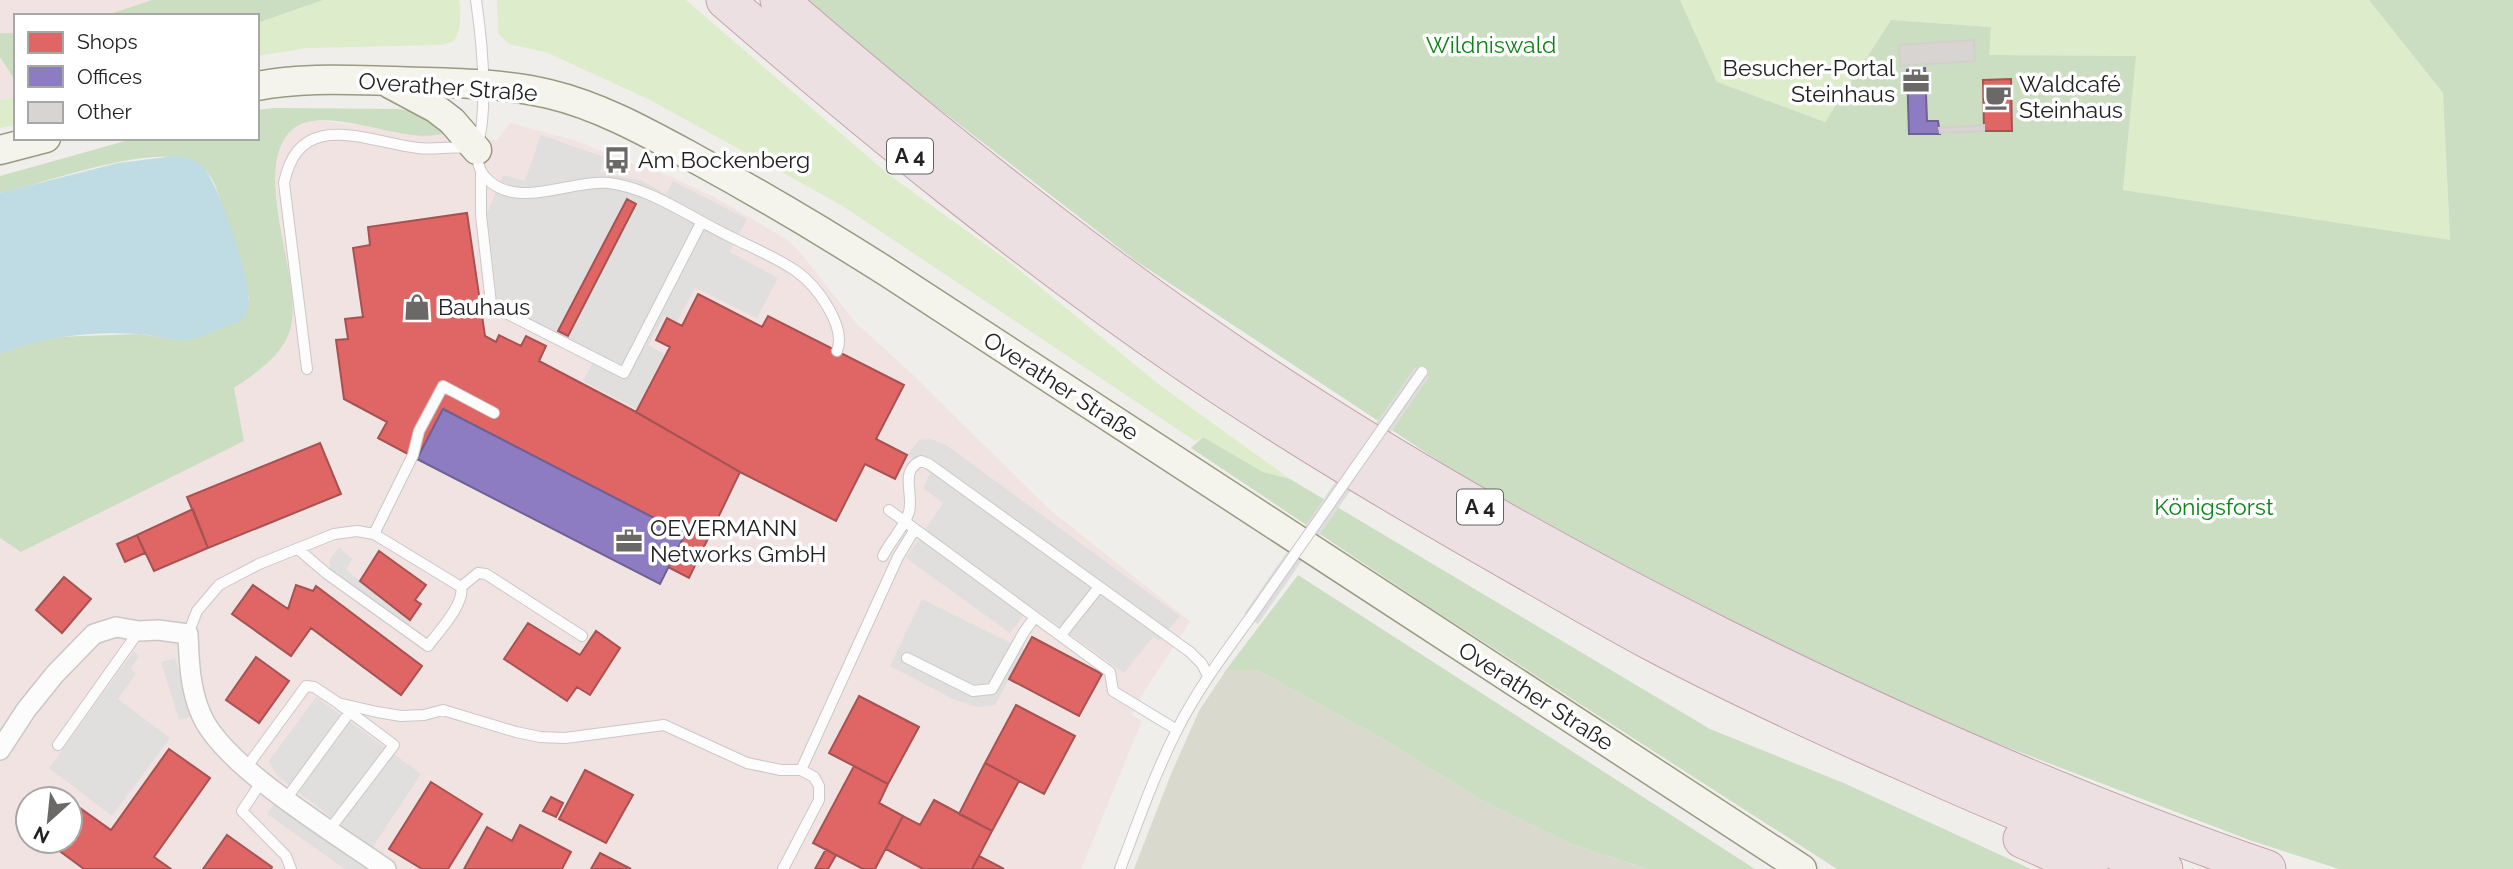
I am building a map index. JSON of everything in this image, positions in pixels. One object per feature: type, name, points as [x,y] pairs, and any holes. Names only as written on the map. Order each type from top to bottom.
[{"type":"highway","name":"A 4","points":[[726,0],[841,101],[970,204],[1185,362],[1317,449],[1407,504],[1651,641],[1737,685],[1850,738],[2025,814],[2164,869]]},
{"type":"highway","name":"A 4","points":[[779,0],[934,133],[1121,275],[1389,454],[1597,572],[1842,697],[2098,808],[2267,869]]},
{"type":"highway","points":[[1651,641],[1722,690],[1792,731],[2089,869]]},
{"type":"main road","name":"Overather Straße","points":[[259,86],[299,81],[484,85],[548,93],[611,116],[693,158],[812,225],[1802,869]]},
{"type":"main road","points":[[384,81],[435,108],[452,121],[479,161]]},
{"type":"main road","points":[[0,149],[38,140]]},
{"type":"street","points":[[0,750],[26,710],[55,674],[94,634],[116,627],[188,634],[190,673],[200,714],[219,741],[246,768],[286,799],[386,869]]},
{"type":"lane","points":[[476,0],[484,85],[479,161],[481,215],[491,303],[624,373],[701,223]]},
{"type":"lane","points":[[307,369],[284,183],[287,166],[295,153],[307,142],[326,134],[342,133],[419,148],[457,147],[479,161],[494,184],[508,191],[527,193],[605,183],[624,185],[655,198],[796,271],[827,307],[836,323],[840,342],[837,351]]},
{"type":"lane","points":[[1120,869],[1151,787],[1177,730],[1208,676],[1422,372]]},
{"type":"lane","points":[[374,534],[412,455],[419,431],[443,386],[494,413]]},
{"type":"lane","points":[[883,556],[910,510],[909,473],[913,464],[921,461],[929,464],[1190,652],[1202,664],[1208,676]]},
{"type":"lane","points":[[889,510],[1110,672],[1114,691],[1177,730]]},
{"type":"lane","points":[[801,770],[898,557],[915,529]]},
{"type":"lane","points":[[188,634],[197,611],[219,585],[258,564],[334,534],[357,531],[374,534],[461,586],[463,595],[428,646],[326,573],[298,549]]},
{"type":"lane","points":[[461,586],[478,573],[486,574],[582,636]]},
{"type":"lane","points":[[1060,635],[1099,587]]},
{"type":"lane","points":[[907,658],[973,691],[992,689],[1035,617]]},
{"type":"lane","points":[[58,745],[139,631]]},
{"type":"lane","points":[[246,768],[306,686],[314,687],[338,703],[394,745],[330,830]]},
{"type":"lane","points":[[338,703],[401,716],[424,715],[443,710],[540,737],[565,738],[664,725],[747,763],[780,770],[801,770],[814,776],[819,786],[819,800],[783,869]]},
{"type":"lane","points":[[286,799],[349,713]]},
{"type":"lane","points":[[262,780],[242,811],[286,856],[291,869]]},
{"type":"shaded area","points":[[0,0],[152,0],[110,14],[14,14],[14,33],[0,33]]},
{"type":"shaded area","points":[[0,57],[14,79],[14,97],[0,100]]},
{"type":"shaded area","points":[[314,120],[497,140],[510,123],[574,140],[674,178],[718,199],[786,239],[799,251],[856,323],[909,371],[1050,510],[1190,621],[1132,715],[1142,721],[1081,869],[0,869],[0,538],[22,552],[255,373],[291,296],[276,194],[275,164],[280,143],[295,127]]},
{"type":"shaded area","points":[[541,135],[604,157],[600,172],[642,181],[666,194],[673,181],[747,219],[730,252],[778,278],[757,318],[695,288],[677,322],[664,316],[648,345],[664,354],[636,409],[583,381],[593,362],[499,315],[487,214],[503,175],[525,181]]},
{"type":"shaded area","points":[[931,439],[946,445],[1180,616],[1159,640],[1153,637],[1124,673],[1031,606],[1010,633],[906,558],[943,503],[923,488],[930,473],[907,455],[919,440]]},
{"type":"shaded area","points":[[339,547],[352,559],[346,570],[412,621],[405,631],[334,575],[330,569],[330,559]]},
{"type":"shaded area","points":[[922,599],[1025,650],[995,705],[978,707],[955,700],[890,666]]},
{"type":"shaded area","points":[[134,651],[139,656],[131,669],[136,674],[118,699],[170,738],[112,816],[84,795],[84,785],[71,785],[49,768]]},
{"type":"shaded area","points":[[175,658],[193,716],[179,720],[161,662]]},
{"type":"shaded area","points":[[1226,670],[1257,670],[1383,739],[1483,801],[1571,844],[1648,869],[1134,869],[1199,711]]},
{"type":"shaded area","points":[[316,697],[421,774],[372,848],[277,776],[269,761]]},
{"type":"shaded area","points":[[275,802],[371,869],[345,869],[267,814]]},
{"type":"green space","points":[[152,0],[323,0],[259,22],[259,14],[110,14]]},
{"type":"green space","points":[[323,0],[459,0],[458,34],[452,42],[441,45],[308,48],[259,56],[259,22]]},
{"type":"green space","points":[[497,0],[686,0],[888,174],[1007,260],[1161,386],[1290,479],[1263,472],[1203,437],[1195,441],[841,205],[650,100],[548,53],[509,44],[498,33]]},
{"type":"green space","name":"Königsforst","points":[[807,0],[1680,0],[1717,82],[1825,122],[1891,20],[1991,27],[1989,55],[2136,56],[2123,190],[2450,240],[2443,93],[2369,0],[2513,0],[2513,869],[2339,869],[2252,841],[1941,722],[1713,615],[1463,477],[1136,261],[845,36]]},
{"type":"green space","points":[[1680,0],[2369,0],[2443,93],[2450,241],[2123,190],[2136,56],[1988,55],[1991,27],[1891,20],[1825,122],[1717,82]]},
{"type":"green space","points":[[0,33],[14,33],[14,79],[0,57]]},
{"type":"green space","points":[[14,97],[14,125],[0,128],[0,100]]},
{"type":"green space","points":[[400,109],[425,114],[445,133],[429,136],[410,134],[325,120],[307,122],[293,129],[281,146],[276,168],[276,194],[290,279],[291,326],[276,354],[234,388],[244,441],[21,552],[0,538],[0,354],[24,344],[54,337],[140,334],[176,340],[249,300],[240,258],[214,184],[203,168],[186,159],[135,159],[0,193],[0,176],[129,140],[259,140],[259,110]]},
{"type":"green space","points":[[1203,437],[1263,472],[1290,479],[1710,729],[1846,784],[2031,869],[1837,869],[1432,609],[1191,448]]},
{"type":"green space","points":[[1298,575],[1755,869],[1648,869],[1571,844],[1483,801],[1383,739],[1257,670],[1226,670]]},
{"type":"water","points":[[175,156],[191,159],[201,165],[218,195],[246,280],[248,309],[244,316],[238,322],[187,340],[139,334],[85,334],[34,343],[0,354],[0,193],[118,163]]},
{"type":"pier","points":[[1415,367],[1429,377],[1258,624],[1244,614]]},
{"type":"building: Shops","points":[[2011,79],[2012,131],[1984,131],[1983,80]]},
{"type":"building: Shops","points":[[627,199],[636,204],[568,336],[558,331]]},
{"type":"building: Shops","points":[[467,213],[485,336],[496,342],[499,335],[521,346],[526,336],[546,346],[539,361],[636,412],[740,472],[689,578],[668,567],[685,534],[443,409],[417,459],[378,438],[387,422],[344,399],[336,340],[348,339],[345,319],[363,317],[353,248],[370,245],[368,227]]},
{"type":"building: Shops","points":[[698,294],[762,327],[768,316],[904,385],[876,439],[907,455],[895,479],[865,464],[836,521],[740,472],[636,412],[670,347],[656,340],[667,318],[682,326]]},
{"type":"building: Shops","points":[[320,443],[341,494],[208,548],[187,497]]},
{"type":"building: Shops","points":[[193,509],[208,548],[154,571],[137,535]]},
{"type":"building: Shops","points":[[137,535],[145,553],[125,562],[117,544]]},
{"type":"building: Shops","points":[[379,551],[426,585],[415,600],[421,604],[410,620],[360,581]]},
{"type":"building: Shops","points":[[64,577],[91,599],[62,633],[36,610]]},
{"type":"building: Shops","points":[[253,585],[288,609],[296,585],[313,591],[316,586],[422,666],[401,695],[311,628],[291,656],[232,614]]},
{"type":"building: Shops","points":[[528,623],[580,655],[596,631],[620,648],[590,695],[577,687],[567,701],[504,659]]},
{"type":"building: Shops","points":[[1032,637],[1102,674],[1079,716],[1009,679]]},
{"type":"building: Shops","points":[[256,657],[289,681],[259,723],[226,700]]},
{"type":"building: Shops","points":[[859,696],[919,727],[888,784],[829,753]]},
{"type":"building: Shops","points":[[1016,705],[1075,736],[1044,794],[985,763]]},
{"type":"building: Shops","points":[[169,749],[210,778],[154,857],[171,869],[84,869],[65,855],[84,855],[84,811],[111,830]]},
{"type":"building: Shops","points":[[985,763],[1019,781],[992,831],[959,814]]},
{"type":"building: Shops","points":[[854,766],[888,784],[879,803],[903,816],[875,869],[863,869],[813,843]]},
{"type":"building: Shops","points":[[585,770],[633,795],[606,843],[559,819]]},
{"type":"building: Shops","points":[[431,782],[482,814],[448,869],[422,869],[389,849]]},
{"type":"building: Shops","points":[[551,797],[563,803],[556,817],[543,811]]},
{"type":"building: Shops","points":[[934,800],[992,831],[972,869],[923,869],[886,849],[903,816],[920,825]]},
{"type":"building: Shops","points":[[520,825],[571,852],[562,869],[464,869],[487,827],[512,841]]},
{"type":"building: Shops","points":[[227,835],[272,867],[271,869],[203,869]]},
{"type":"building: Shops","points":[[826,849],[836,855],[828,869],[815,869]]},
{"type":"building: Shops","points":[[600,853],[631,869],[591,869]]},
{"type":"building: Shops","points":[[979,856],[1004,869],[972,869]]},
{"type":"building: Offices","points":[[1925,68],[1927,121],[1938,121],[1940,134],[1909,134],[1907,70]]},
{"type":"building: Offices","points":[[443,409],[685,534],[660,584],[417,459]]},
{"type":"building: Other","points":[[1974,40],[1975,61],[1900,66],[1899,45]]},
{"type":"building: Other","points":[[1984,125],[1984,131],[1940,133],[1939,128]]},
{"type":"place","name":"Besucher-Portal Steinhaus","points":[[1916,81]]},
{"type":"place","name":"Waldcafé Steinhaus","points":[[1998,97]]},
{"type":"place","name":"Am Bockenberg","points":[[617,160]]},
{"type":"place","name":"Bauhaus","points":[[417,307]]},
{"type":"place","name":"OEVERMANN Networks GmbH","points":[[629,541]]},
{"type":"park label","name":"Wildniswald","points":[[1491,45]]}]
